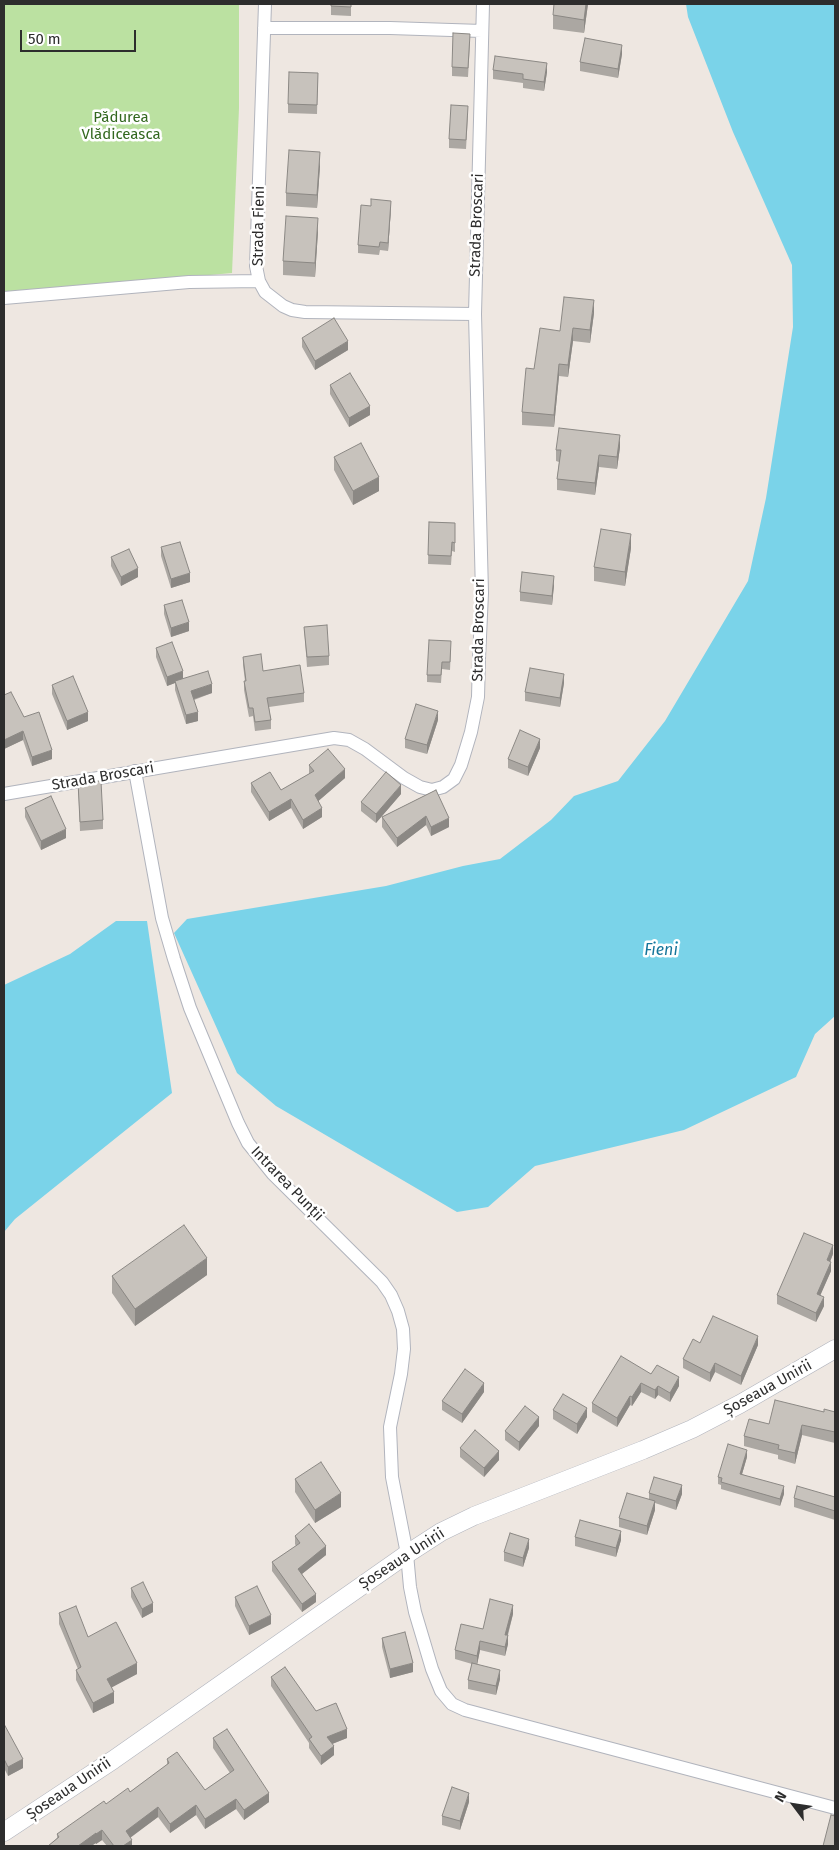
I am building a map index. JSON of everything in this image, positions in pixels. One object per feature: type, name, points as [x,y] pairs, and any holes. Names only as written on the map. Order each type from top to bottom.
[{"type":"main road","name":"Șoseaua Unirii","points":[[4,1832],[157,1729],[441,1532],[474,1516],[692,1429],[740,1404],[835,1349]]},
{"type":"street","name":"Strada Fieni","points":[[265,4],[256,266],[259,281],[265,292],[274,300],[292,310],[305,312],[475,314]]},
{"type":"street","name":"Strada Broscari","points":[[4,794],[334,738],[349,740],[365,749],[404,778],[420,787],[432,790],[443,787],[454,779],[461,765],[471,732],[478,697],[482,593],[475,314],[483,4]]},
{"type":"street","points":[[264,28],[390,28],[482,32]]},
{"type":"street","points":[[4,298],[189,282],[259,281]]},
{"type":"street","name":"Intrarea Punții","points":[[135,771],[162,918],[190,1008],[238,1123],[248,1143],[274,1174],[382,1282],[391,1295],[398,1311],[403,1330],[404,1349],[390,1427],[392,1477],[407,1554],[410,1587],[415,1612],[432,1669],[441,1691],[457,1708],[835,1808]]},
{"type":"green space","name":"Pădurea Vlădiceasca","points":[[4,4],[239,4],[239,108],[232,273],[4,294]]},
{"type":"water","name":"Fieni","points":[[686,4],[835,4],[835,1016],[815,1034],[796,1077],[684,1130],[535,1166],[488,1207],[457,1212],[276,1106],[237,1073],[174,933],[187,919],[386,886],[463,866],[500,859],[551,820],[574,796],[618,781],[665,721],[748,581],[766,498],[793,327],[792,265],[733,132],[688,17]]},
{"type":"water","points":[[116,921],[147,921],[172,1093],[15,1219],[4,1232],[4,985],[70,954]]},
{"type":"building","points":[[331,4],[351,4],[351,7],[331,6]]},
{"type":"building","points":[[554,4],[586,4],[584,20],[553,15]]},
{"type":"building","points":[[453,33],[470,34],[468,68],[452,67]]},
{"type":"building","points":[[585,38],[622,45],[618,69],[580,62]]},
{"type":"building","points":[[495,56],[547,63],[544,82],[523,79],[523,74],[493,70]]},
{"type":"building","points":[[289,72],[318,73],[317,105],[288,104]]},
{"type":"building","points":[[451,105],[468,106],[466,140],[449,139]]},
{"type":"building","points":[[289,150],[320,152],[317,195],[286,193]]},
{"type":"building","points":[[371,199],[391,201],[388,243],[380,242],[379,247],[358,245],[361,205],[371,206]]},
{"type":"building","points":[[286,216],[318,218],[315,263],[283,261]]},
{"type":"building","points":[[564,297],[594,300],[590,330],[573,328],[568,365],[559,364],[554,415],[522,412],[526,368],[534,369],[540,328],[560,331]]},
{"type":"building","points":[[334,318],[348,341],[315,361],[302,338]]},
{"type":"building","points":[[350,373],[370,406],[349,418],[330,385]]},
{"type":"building","points":[[559,428],[620,435],[617,457],[599,455],[595,483],[557,479],[561,450],[556,450]]},
{"type":"building","points":[[361,443],[379,477],[353,491],[334,457]]},
{"type":"building","points":[[429,522],[455,523],[455,543],[452,542],[451,556],[428,555]]},
{"type":"building","points":[[601,529],[631,534],[625,572],[594,567]]},
{"type":"building","points":[[180,542],[190,573],[171,579],[161,547]]},
{"type":"building","points":[[129,549],[138,568],[121,577],[111,557]]},
{"type":"building","points":[[522,572],[554,576],[552,596],[520,592]]},
{"type":"building","points":[[182,600],[189,622],[171,628],[164,605]]},
{"type":"building","points":[[327,625],[329,656],[307,657],[304,627]]},
{"type":"building","points":[[429,640],[451,641],[450,662],[442,662],[441,675],[427,675]]},
{"type":"building","points":[[172,642],[183,671],[167,677],[156,648]]},
{"type":"building","points":[[261,654],[263,671],[300,665],[304,693],[267,698],[271,720],[255,722],[253,708],[249,708],[244,681],[246,681],[243,657]]},
{"type":"building","points":[[530,668],[564,674],[560,698],[525,692]]},
{"type":"building","points":[[208,671],[212,684],[191,691],[198,712],[186,715],[175,681]]},
{"type":"building","points":[[73,676],[88,712],[67,721],[52,685]]},
{"type":"building","points":[[11,692],[24,717],[39,712],[52,750],[32,757],[23,731],[4,740],[4,695]]},
{"type":"building","points":[[416,704],[438,711],[427,745],[405,739]]},
{"type":"building","points":[[520,730],[540,739],[528,767],[508,759]]},
{"type":"building","points":[[328,749],[345,769],[315,795],[322,808],[303,820],[291,799],[269,812],[251,783],[270,772],[281,790],[314,771],[309,765]]},
{"type":"building","points":[[386,772],[401,785],[376,814],[361,802]]},
{"type":"building","points":[[101,781],[103,820],[80,822],[78,782]]},
{"type":"building","points":[[436,790],[449,818],[431,827],[426,816],[397,838],[382,817]]},
{"type":"building","points":[[51,796],[66,829],[41,841],[25,808]]},
{"type":"building","points":[[184,1225],[207,1258],[135,1309],[112,1276]]},
{"type":"building","points":[[804,1233],[833,1245],[827,1260],[831,1262],[817,1294],[824,1297],[816,1313],[777,1295]]},
{"type":"building","points":[[713,1316],[758,1336],[741,1376],[715,1363],[710,1373],[683,1359],[693,1339],[700,1343]]},
{"type":"building","points":[[621,1356],[651,1374],[657,1365],[679,1377],[670,1393],[658,1386],[655,1390],[641,1383],[632,1397],[630,1396],[617,1418],[592,1403]]},
{"type":"building","points":[[465,1369],[484,1383],[462,1414],[442,1401]]},
{"type":"building","points":[[563,1394],[587,1408],[577,1424],[553,1410]]},
{"type":"building","points":[[775,1400],[824,1412],[824,1409],[835,1412],[835,1432],[802,1425],[795,1453],[778,1449],[779,1445],[744,1436],[749,1419],[769,1424]]},
{"type":"building","points":[[525,1406],[539,1417],[519,1442],[505,1431]]},
{"type":"building","points":[[475,1430],[499,1451],[484,1468],[460,1448]]},
{"type":"building","points":[[728,1444],[747,1450],[740,1474],[784,1486],[780,1499],[721,1482],[722,1478],[718,1477]]},
{"type":"building","points":[[321,1462],[341,1493],[315,1510],[295,1479]]},
{"type":"building","points":[[654,1477],[682,1485],[676,1501],[649,1493]]},
{"type":"building","points":[[797,1486],[835,1497],[835,1511],[794,1498]]},
{"type":"building","points":[[627,1493],[655,1501],[647,1526],[619,1518]]},
{"type":"building","points":[[580,1520],[621,1531],[616,1548],[575,1537]]},
{"type":"building","points":[[309,1524],[326,1546],[298,1569],[316,1594],[302,1604],[272,1562],[300,1543],[295,1536]]},
{"type":"building","points":[[510,1533],[529,1539],[523,1558],[504,1552]]},
{"type":"building","points":[[143,1582],[153,1603],[142,1609],[131,1588]]},
{"type":"building","points":[[257,1586],[271,1615],[249,1626],[235,1597]]},
{"type":"building","points":[[490,1599],[513,1605],[505,1635],[508,1635],[505,1647],[480,1641],[477,1656],[455,1650],[461,1624],[483,1629]]},
{"type":"building","points":[[76,1606],[88,1637],[116,1622],[137,1663],[107,1679],[114,1692],[93,1703],[76,1670],[81,1667],[59,1613]]},
{"type":"building","points":[[405,1632],[413,1663],[390,1669],[382,1638]]},
{"type":"building","points":[[472,1663],[500,1670],[496,1686],[468,1680]]},
{"type":"building","points":[[285,1667],[316,1711],[336,1703],[347,1729],[327,1737],[334,1746],[321,1756],[309,1739],[312,1737],[271,1677]]},
{"type":"building","points":[[4,1724],[23,1759],[8,1767],[4,1759]]},
{"type":"building","points":[[227,1729],[269,1793],[244,1810],[236,1799],[205,1819],[196,1805],[170,1824],[158,1807],[126,1831],[132,1840],[123,1846],[114,1846],[102,1830],[78,1846],[48,1846],[59,1837],[57,1834],[104,1801],[106,1804],[128,1788],[130,1792],[169,1763],[167,1759],[177,1752],[205,1790],[234,1770],[213,1738]]},
{"type":"building","points":[[452,1787],[469,1793],[460,1821],[442,1816]]},
{"type":"building","points":[[831,1815],[835,1816],[835,1846],[823,1846]]}]
